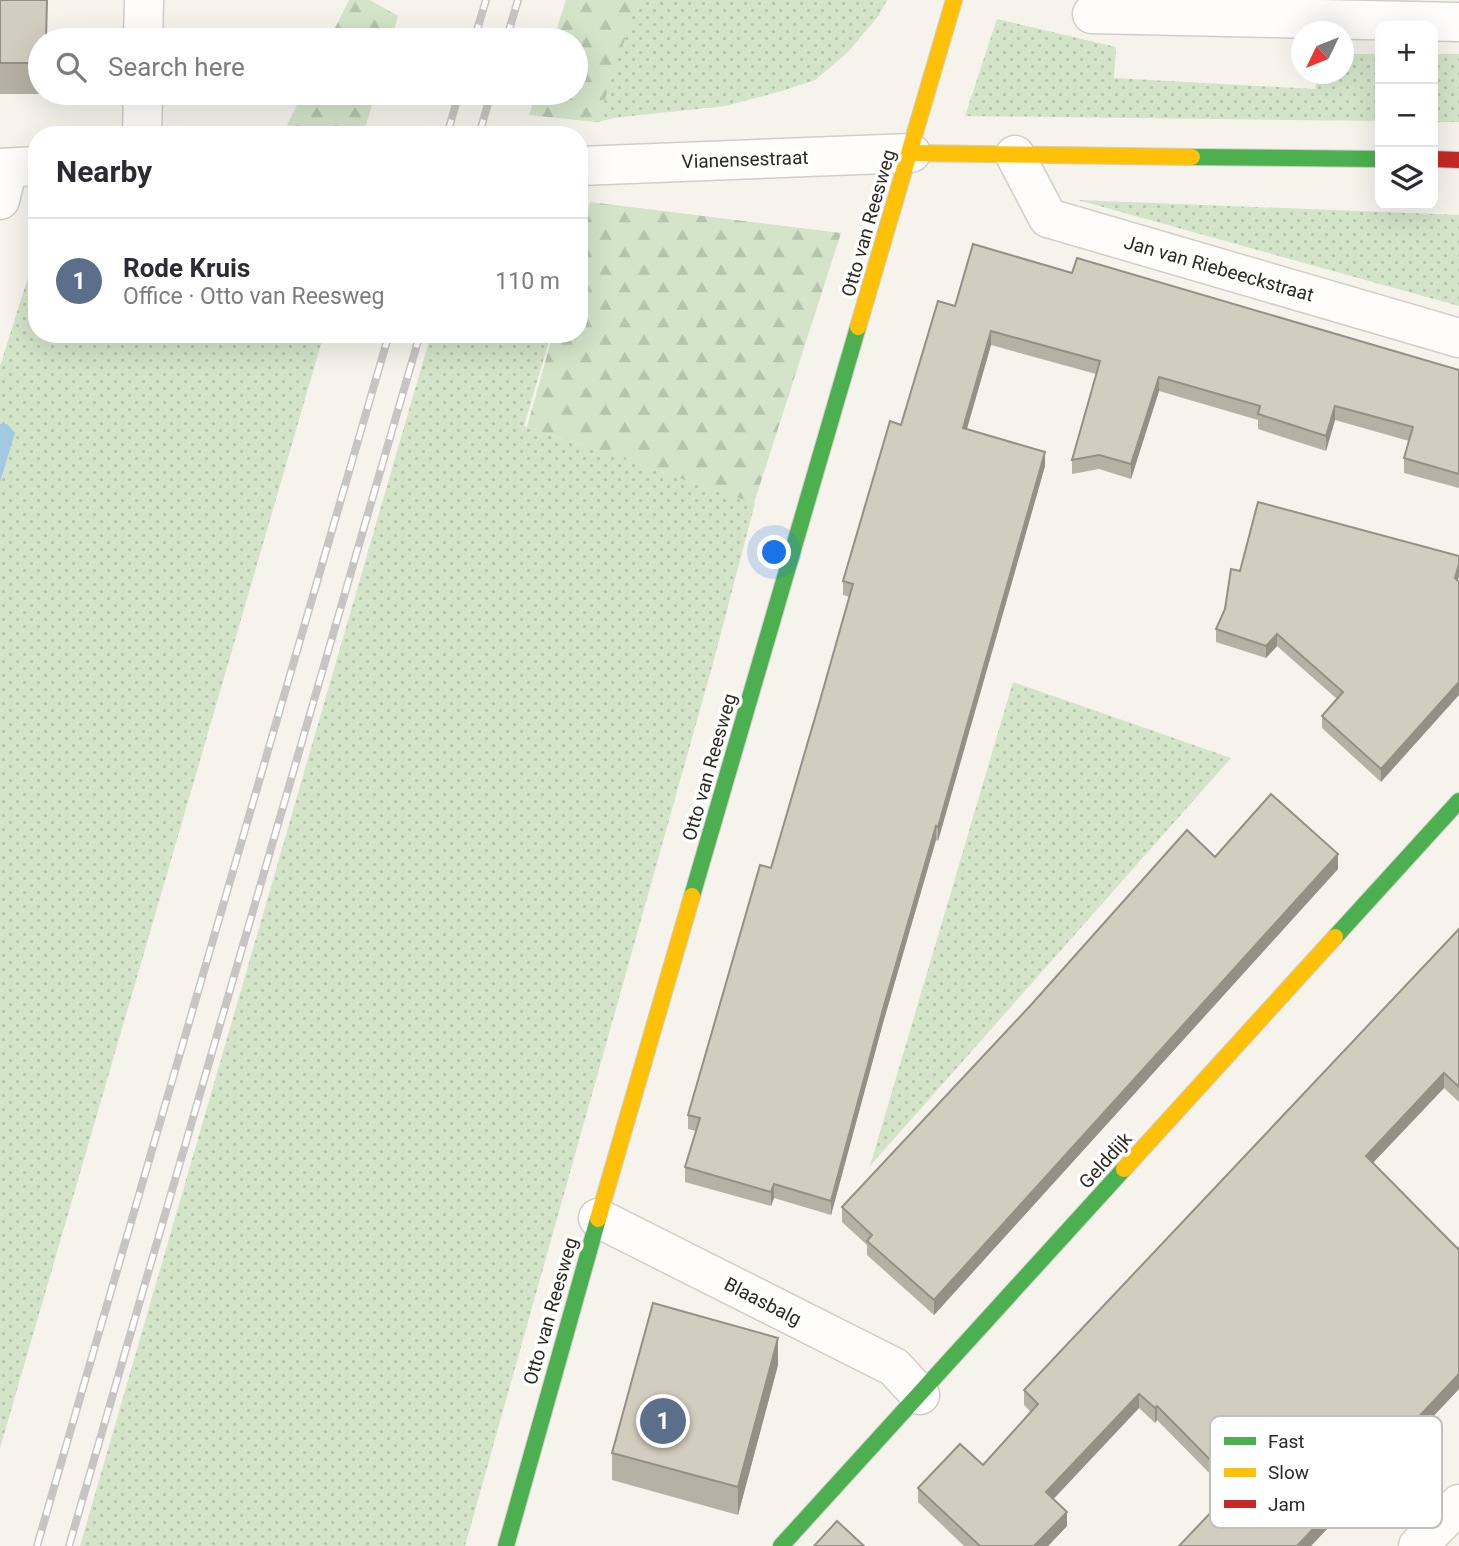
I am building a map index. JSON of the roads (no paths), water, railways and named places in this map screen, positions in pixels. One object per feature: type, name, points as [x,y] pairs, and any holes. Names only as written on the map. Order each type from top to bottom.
[{"type":"street","points":[[144,0],[144,28]]},
{"type":"street","name":"Otto van Reesweg","points":[[508,1545],[598,1218],[954,0]]},
{"type":"street","points":[[1091,14],[1459,22]]},
{"type":"street","points":[[142,126],[143,105]]},
{"type":"street","points":[[911,153],[1375,159]]},
{"type":"street","name":"Vianensestraat","points":[[588,166],[911,153]]},
{"type":"street","name":"Jan van Riebeeckstraat","points":[[1015,155],[1048,218],[1459,338]]},
{"type":"street","points":[[1438,159],[1459,160]]},
{"type":"street","name":"Gelddijk","points":[[781,1546],[1459,801]]},
{"type":"street","name":"Blaasbalg","points":[[598,1218],[894,1367],[920,1395]]},
{"type":"street","points":[[1442,1521],[1459,1504]]},
{"type":"street","points":[[1418,1546],[1436,1528]]},
{"type":"water","points":[[0,424],[7,424],[15,433],[0,482]]},
{"type":"railway","points":[[478,28],[486,0]]},
{"type":"railway","points":[[510,28],[518,0]]},
{"type":"railway","points":[[450,126],[456,105]]},
{"type":"railway","points":[[482,126],[488,105]]},
{"type":"railway","points":[[37,1546],[386,343]]},
{"type":"railway","points":[[69,1546],[417,343]]},
{"type":"place","name":"Rode Kruis","points":[[663,1421]]}]
